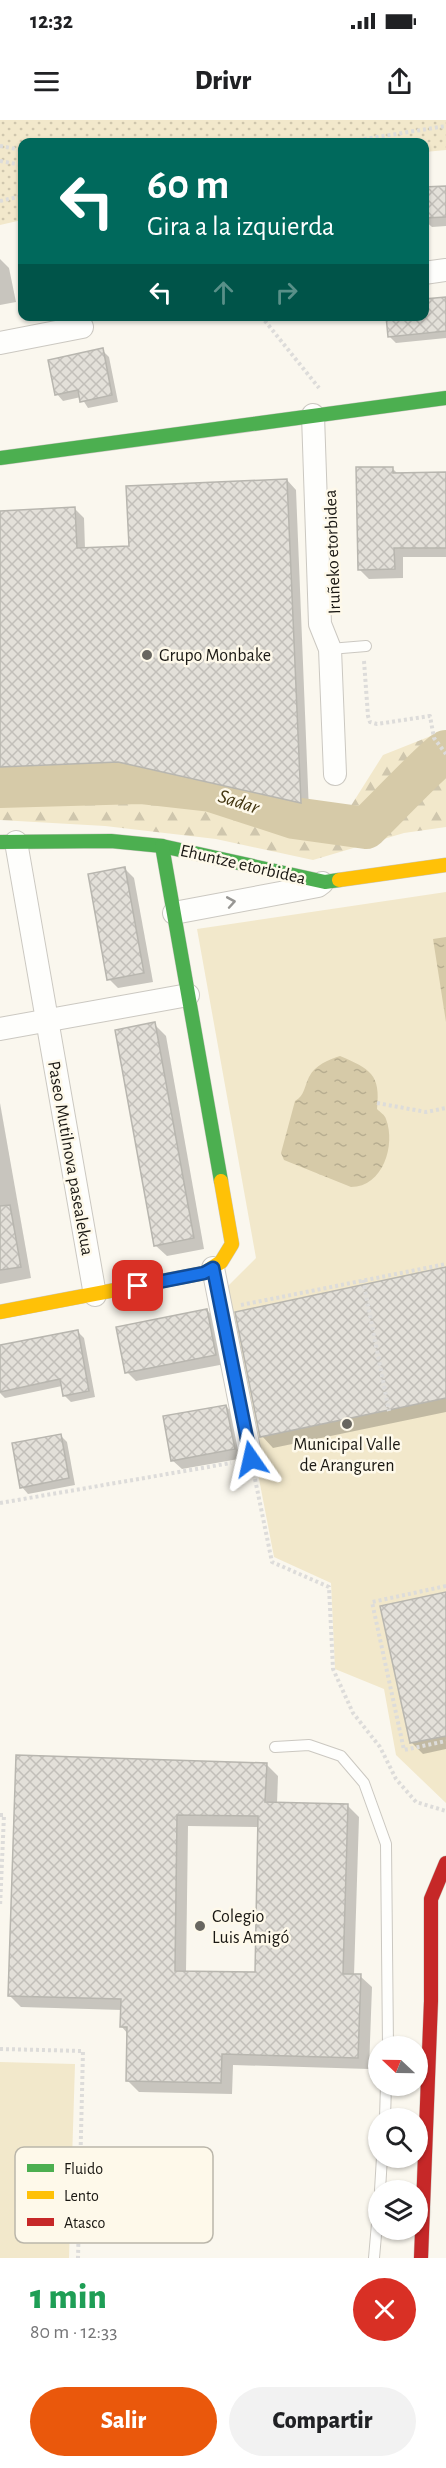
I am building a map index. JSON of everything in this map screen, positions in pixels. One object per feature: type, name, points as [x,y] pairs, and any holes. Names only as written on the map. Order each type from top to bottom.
[{"type":"street","points":[[429,272],[446,270]]},
{"type":"street","points":[[0,343],[82,327]]},
{"type":"street","points":[[0,458],[446,398]]},
{"type":"street","name":"Iruñeko etorbidea","points":[[320,414],[320,624],[330,649],[335,774]]},
{"type":"street","name":"Paseo Mutilnova pasealekua","points":[[95,1295],[47,1020],[8,842],[111,841],[162,846]]},
{"type":"street","points":[[0,1312],[204,1273],[217,1265],[232,1244],[162,846]]},
{"type":"street","name":"Ehuntze etorbidea","points":[[162,846],[325,882],[446,865]]},
{"type":"street","name":"Ehuntze etorbidea","points":[[174,913],[318,886],[325,882]]},
{"type":"street","points":[[0,1029],[188,995]]},
{"type":"street","points":[[217,1265],[251,1459]]},
{"type":"street","points":[[421,2258],[439,2001],[431,1899],[446,1863]]},
{"type":"lane","points":[[330,649],[365,646]]},
{"type":"lane","points":[[275,1747],[309,1745],[341,1756],[364,1783],[386,1844],[388,2036]]},
{"type":"lane","points":[[374,2258],[376,2240]]},
{"type":"path","points":[[371,138],[446,126]]},
{"type":"path","points":[[0,146],[18,149]]},
{"type":"path","points":[[0,161],[18,164]]},
{"type":"path","points":[[0,201],[18,197]]},
{"type":"path","points":[[265,321],[326,396],[320,414]]},
{"type":"path","points":[[365,646],[370,722],[377,724],[430,716],[434,738],[446,754]]},
{"type":"path","points":[[377,1103],[426,1112],[446,1108]]},
{"type":"path","points":[[237,1306],[446,1264]]},
{"type":"path","points":[[363,1280],[389,1411]]},
{"type":"path","points":[[0,1503],[251,1459],[272,1562],[329,1587],[333,1669],[353,1713],[380,1747],[396,1779],[416,1802],[446,1811]]},
{"type":"path","points":[[446,1586],[372,1602],[404,1750],[446,1741]]},
{"type":"path","points":[[0,1815],[4,1815],[0,1907]]},
{"type":"path","points":[[0,2049],[83,2051],[81,2147]]},
{"type":"path","points":[[78,2243],[78,2258]]},
{"type":"green space","points":[[0,120],[446,120],[446,150],[429,152],[429,138],[18,138],[18,221],[0,225]]},
{"type":"green space","points":[[446,730],[446,827],[404,833],[313,860],[216,839],[105,826],[0,820],[0,774],[115,774],[211,787],[296,810],[347,812],[383,755]]},
{"type":"green space","name":"Municipal Valle de Aranguren","points":[[446,892],[446,1803],[396,1755],[384,1689],[335,1669],[331,1583],[274,1557],[223,1291],[256,1258],[197,929]]},
{"type":"green space","points":[[0,2062],[75,2064],[72,2147],[15,2147],[15,2243],[69,2243],[69,2258],[0,2258]]},
{"type":"water","points":[[446,937],[446,1022],[433,939]]},
{"type":"water","points":[[340,1056],[366,1069],[371,1074],[377,1088],[377,1109],[384,1115],[389,1129],[388,1152],[379,1172],[362,1185],[351,1187],[284,1160],[281,1153],[295,1101],[303,1093],[309,1077],[318,1066]]},
{"type":"building","points":[[446,186],[446,217],[429,218],[429,187]]},
{"type":"building","points":[[446,297],[446,331],[388,337],[386,321],[429,321],[429,299]]},
{"type":"building","points":[[103,348],[112,395],[80,402],[78,390],[55,395],[48,360]]},
{"type":"building","points":[[356,467],[393,467],[393,473],[446,472],[446,548],[394,548],[395,569],[358,570]]},
{"type":"building","name":"Grupo Monbake","points":[[287,479],[301,803],[118,762],[0,767],[0,511],[75,507],[77,548],[129,546],[126,486]]},
{"type":"building","points":[[125,867],[144,973],[107,980],[88,874]]},
{"type":"building","points":[[155,1022],[194,1238],[154,1246],[115,1030]]},
{"type":"building","points":[[10,1205],[21,1267],[0,1270],[0,1206]]},
{"type":"building","points":[[446,1267],[446,1398],[260,1437],[235,1312]]},
{"type":"building","points":[[207,1309],[216,1355],[125,1373],[116,1327]]},
{"type":"building","points":[[78,1330],[89,1391],[63,1396],[60,1379],[0,1392],[0,1345]]},
{"type":"building","points":[[226,1405],[235,1449],[171,1461],[163,1416]]},
{"type":"building","points":[[61,1434],[69,1478],[20,1488],[12,1443]]},
{"type":"building","points":[[446,1592],[446,1736],[410,1743],[380,1606]]},
{"type":"building","points":[[16,1755],[267,1763],[265,1802],[348,1804],[343,1974],[361,1974],[358,2058],[222,2054],[221,2083],[126,2081],[127,2027],[120,2027],[121,1999],[8,1996]],"holes":[[[177,1815],[258,1816],[255,1972],[175,1971]]]},
{"type":"waterway","name":"Sadar","points":[[0,787],[140,783],[211,791],[294,818],[366,828],[446,751]]},
{"type":"traffic: fast","points":[[0,458],[446,398]]},
{"type":"traffic: fast","points":[[0,842],[111,841],[162,846],[325,882],[339,880]]},
{"type":"traffic: fast","points":[[162,846],[221,1181]]},
{"type":"traffic: slow","points":[[339,880],[446,865]]},
{"type":"traffic: slow","points":[[0,1312],[204,1273],[221,1262],[232,1244],[221,1181]]},
{"type":"traffic: jam","points":[[421,2258],[431,2001],[431,1899],[446,1863]]},
{"type":"place","name":"Grupo Monbake","points":[[147,655]]},
{"type":"place","name":"Municipal Valle de Aranguren","points":[[347,1424]]},
{"type":"place","name":"Colegio Luis Amigó","points":[[200,1926]]},
{"type":"route","points":[[138,1286],[204,1273],[213,1268],[251,1459]]}]
